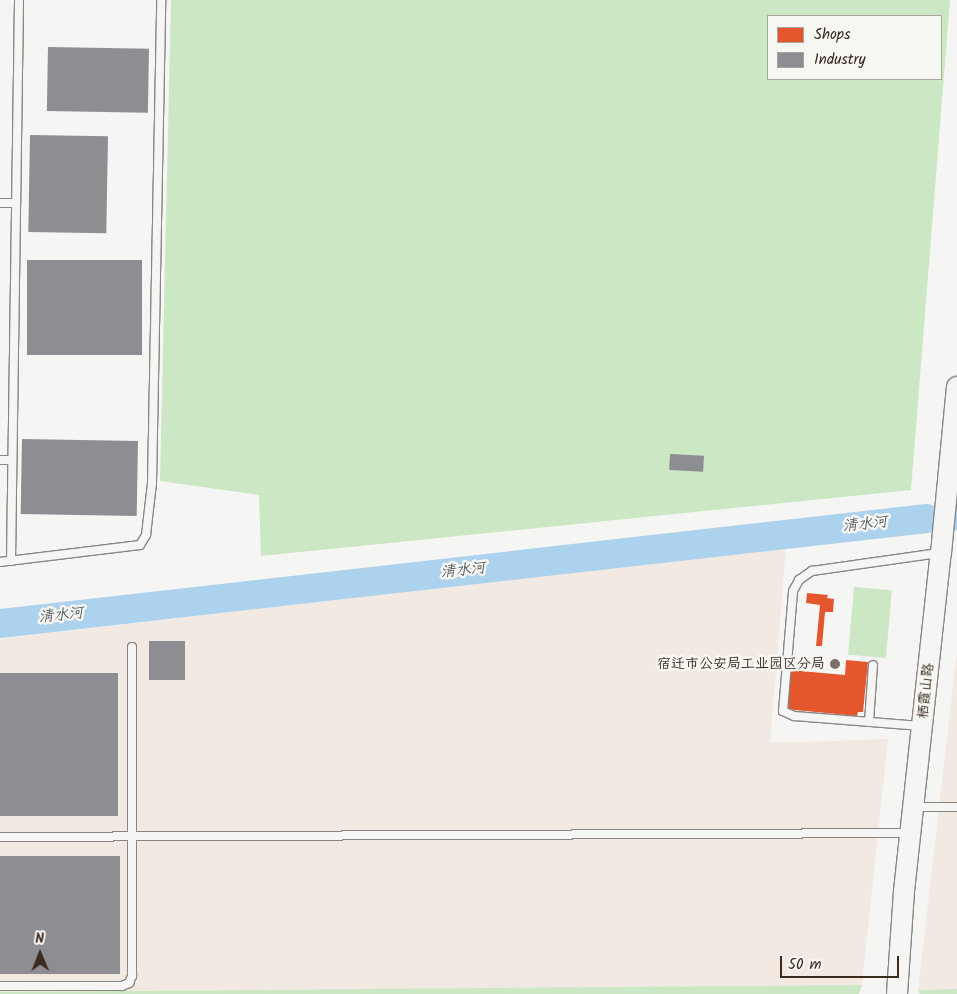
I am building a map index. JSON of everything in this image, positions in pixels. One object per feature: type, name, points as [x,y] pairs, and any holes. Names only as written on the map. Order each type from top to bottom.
[{"type":"street","name":"栖霞山路","points":[[897,994],[911,833],[957,387]]},
{"type":"lane","points":[[11,561],[20,0]]},
{"type":"lane","points":[[0,562],[140,545],[146,535],[152,483],[160,0]]},
{"type":"lane","points":[[0,203],[16,203]]},
{"type":"lane","points":[[0,460],[12,460]]},
{"type":"lane","points":[[922,726],[794,716],[783,711],[795,585],[803,575],[812,571],[941,553]]},
{"type":"lane","points":[[0,986],[122,986],[129,983],[132,976],[132,647]]},
{"type":"lane","points":[[869,722],[873,665]]},
{"type":"lane","points":[[914,807],[957,807]]},
{"type":"lane","points":[[0,836],[911,833]]},
{"type":"shaded area","points":[[786,547],[770,743],[888,739],[862,985],[0,992],[0,639]]},
{"type":"shaded area","points":[[957,651],[957,989],[918,990]]},
{"type":"green space","points":[[171,0],[950,0],[911,490],[261,556],[259,495],[160,481]]},
{"type":"green space","points":[[854,587],[892,590],[886,658],[848,655]]},
{"type":"green space","points":[[862,985],[859,994],[0,994],[0,992]]},
{"type":"green space","points":[[957,989],[957,994],[920,994],[918,990]]},
{"type":"building: Shops","points":[[807,593],[828,595],[827,598],[834,599],[833,612],[825,612],[822,646],[816,646],[820,605],[806,603]]},
{"type":"building: Shops","points":[[846,660],[868,662],[863,712],[858,712],[857,716],[785,709],[789,670],[845,675]]},
{"type":"building: Industry","points":[[48,47],[149,49],[148,113],[47,111]]},
{"type":"building: Industry","points":[[30,135],[108,136],[106,233],[28,232]]},
{"type":"building: Industry","points":[[27,260],[142,260],[142,355],[27,355]]},
{"type":"building: Industry","points":[[22,439],[138,441],[137,516],[21,514]]},
{"type":"building: Industry","points":[[670,454],[704,456],[703,472],[669,470]]},
{"type":"building: Industry","points":[[149,641],[185,641],[185,680],[149,680]]},
{"type":"building: Industry","points":[[0,673],[118,673],[118,816],[0,816]]},
{"type":"building: Industry","points":[[0,856],[120,856],[120,974],[0,974]]},
{"type":"waterway","name":"清水河","points":[[0,623],[926,518]]},
{"type":"place","name":"宿迁市公安局工业园区分局","points":[[835,664]]}]
